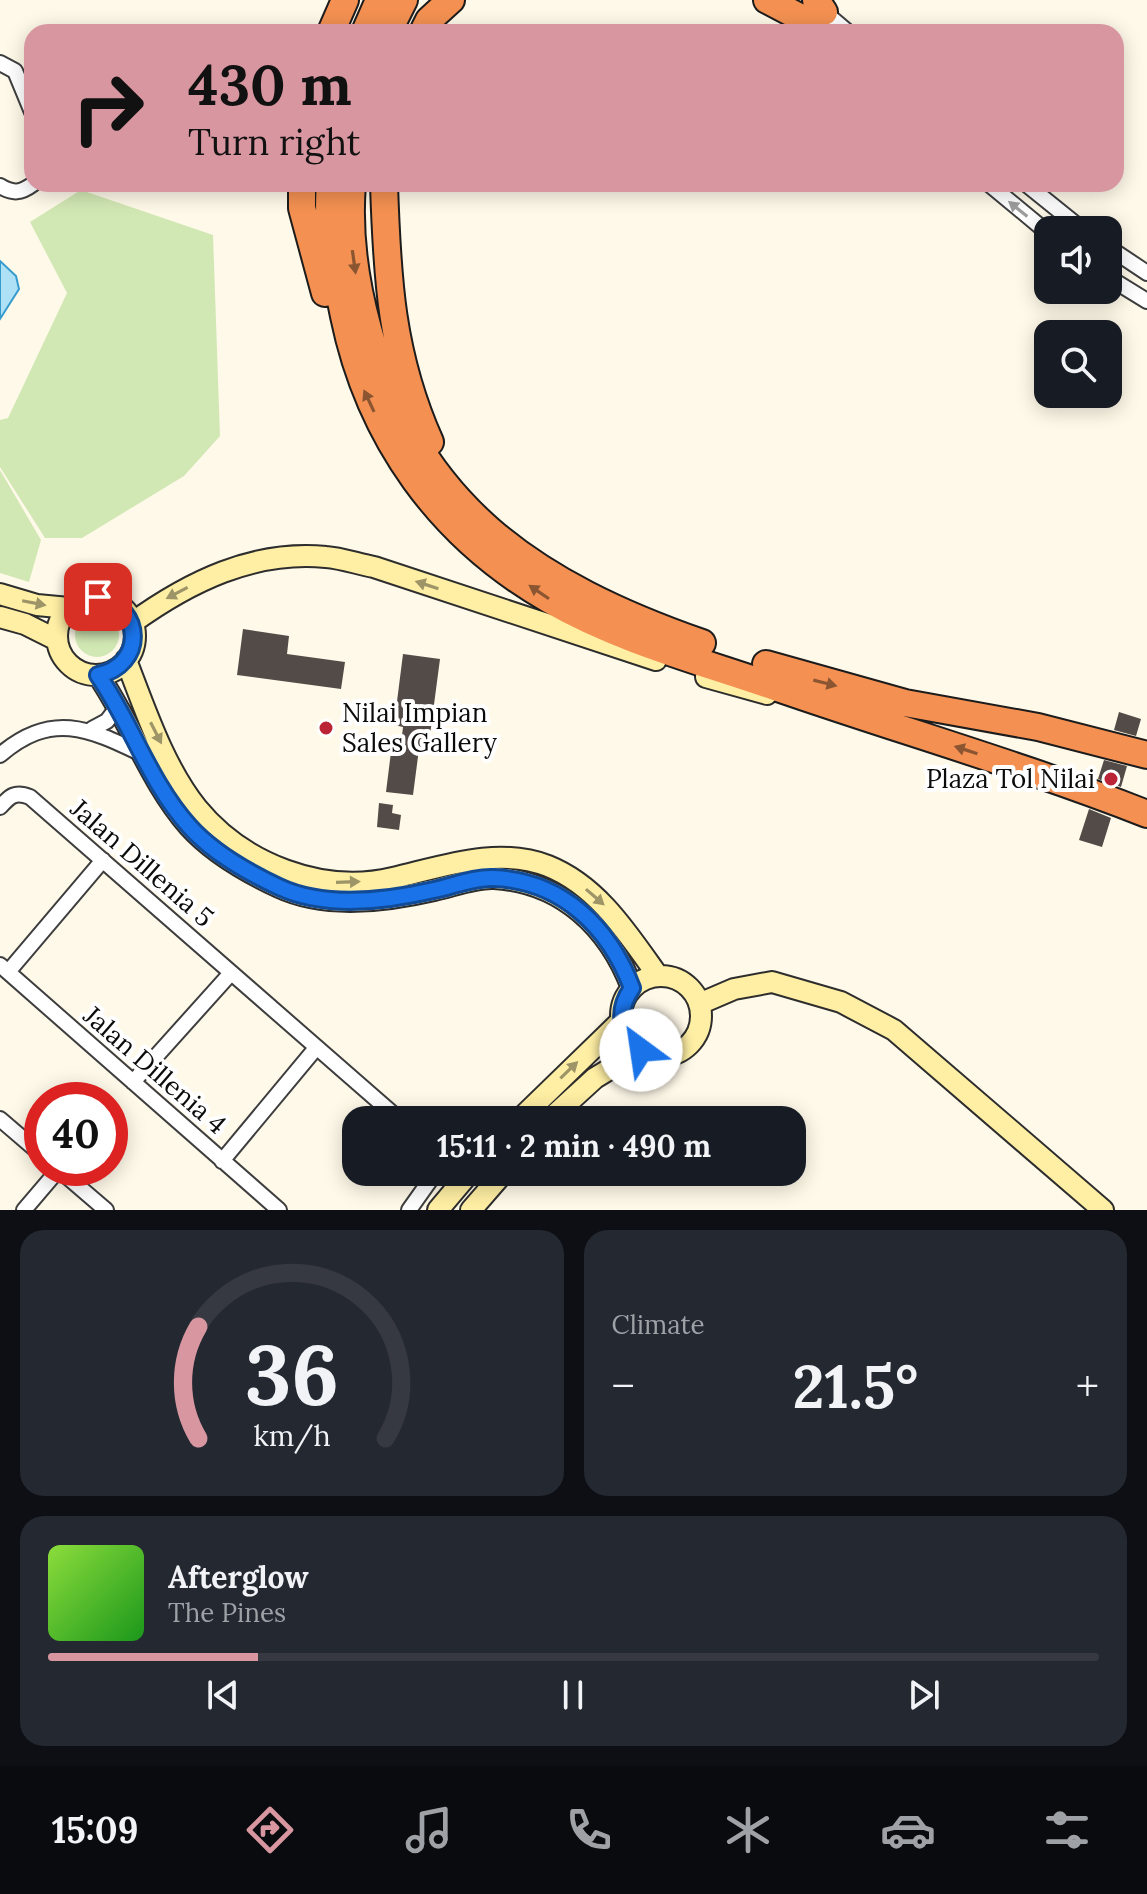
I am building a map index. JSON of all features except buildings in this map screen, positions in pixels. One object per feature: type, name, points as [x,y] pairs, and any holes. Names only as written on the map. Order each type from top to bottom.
[{"type":"highway","points":[[334,24],[345,0]]},
{"type":"highway","points":[[368,24],[379,0]]},
{"type":"highway","points":[[392,24],[404,0]]},
{"type":"highway","points":[[427,24],[451,0]]},
{"type":"highway","points":[[767,0],[816,13]]},
{"type":"highway","points":[[302,192],[302,208],[319,279],[370,405],[405,468],[446,516],[503,568],[550,600],[633,638],[1147,814]]},
{"type":"highway","points":[[330,192],[330,245],[352,355]]},
{"type":"highway","points":[[352,192],[351,238],[360,299],[394,407],[411,439],[459,502],[499,539],[548,575],[609,608],[803,677],[905,703],[1038,727],[1147,755]]},
{"type":"highway","points":[[384,192],[386,249],[398,354],[429,441],[453,477],[459,502]]},
{"type":"street","points":[[783,0],[835,24]]},
{"type":"street","points":[[0,63],[15,71],[24,93]]},
{"type":"street","points":[[0,186],[12,192],[24,190]]},
{"type":"street","points":[[999,192],[1034,221]]},
{"type":"street","points":[[1036,192],[1066,216]]},
{"type":"street","points":[[1122,256],[1147,273]]},
{"type":"street","points":[[1122,286],[1147,301]]},
{"type":"street","points":[[132,623],[186,588],[242,564],[263,559],[326,557],[374,567],[739,689],[822,703]]},
{"type":"street","points":[[0,594],[37,605],[69,608]]},
{"type":"street","points":[[87,598],[109,600],[119,605],[132,623],[134,643],[119,668],[98,675],[75,670],[66,662],[57,640],[61,617],[69,608],[87,598]]},
{"type":"street","points":[[0,617],[25,624],[57,640]]},
{"type":"street","points":[[126,660],[151,724],[195,805],[216,829],[253,855],[291,873],[338,883],[387,880],[472,859],[516,859],[547,865],[575,881],[602,903],[658,976]]},
{"type":"street","points":[[98,675],[119,705],[146,757],[188,825],[215,850],[283,889],[334,901],[411,895],[493,878],[535,886],[572,902],[596,926],[620,957],[632,988]]},
{"type":"street","points":[[92,729],[107,721],[119,705]]},
{"type":"street","points":[[0,755],[15,742],[53,727],[92,729],[146,757]]},
{"type":"street","name":"Jalan Dillenia 5","points":[[0,807],[15,794],[30,797],[384,1106]]},
{"type":"street","points":[[4,968],[103,860]]},
{"type":"street","name":"Jalan Dillenia 4","points":[[4,968],[279,1210]]},
{"type":"street","points":[[133,1082],[231,973]]},
{"type":"street","points":[[533,1106],[621,1021],[625,998],[632,988],[658,976],[684,982],[699,1004],[700,1027],[686,1047],[664,1056],[641,1050],[632,1043],[621,1021]]},
{"type":"street","points":[[699,1004],[734,989],[772,982],[841,1002],[894,1030],[1103,1210]]},
{"type":"street","points":[[222,1161],[316,1048]]},
{"type":"street","points":[[564,1106],[595,1078],[641,1050]]},
{"type":"street","points":[[0,1119],[24,1140]]},
{"type":"street","points":[[24,1210],[44,1186]]},
{"type":"street","points":[[78,1186],[106,1210]]},
{"type":"street","points":[[409,1210],[426,1186]]},
{"type":"street","points":[[438,1210],[458,1186]]},
{"type":"street","points":[[471,1210],[492,1186]]},
{"type":"green space","points":[[78,192],[87,192],[213,235],[220,436],[184,476],[82,538],[45,538],[0,467],[0,420],[8,418],[67,293],[30,222]]},
{"type":"green space","points":[[0,470],[41,540],[29,582],[0,573]]},
{"type":"green space","points":[[97,613],[112,620],[119,635],[112,650],[97,657],[82,650],[75,635],[82,620]]},
{"type":"water","points":[[0,261],[16,276],[19,289],[0,319]]},
{"type":"place","name":"Nilai Impian Sales Gallery","points":[[326,728]]},
{"type":"place","name":"Plaza Tol Nilai","points":[[1111,779]]},
{"type":"route","points":[[98,597],[119,605],[127,613],[132,623],[134,643],[119,668],[98,675],[119,705],[167,794],[188,825],[215,850],[283,889],[334,901],[411,895],[493,878],[535,886],[572,902],[620,957],[632,988],[625,998],[621,1021],[625,1033],[641,1050]]}]
